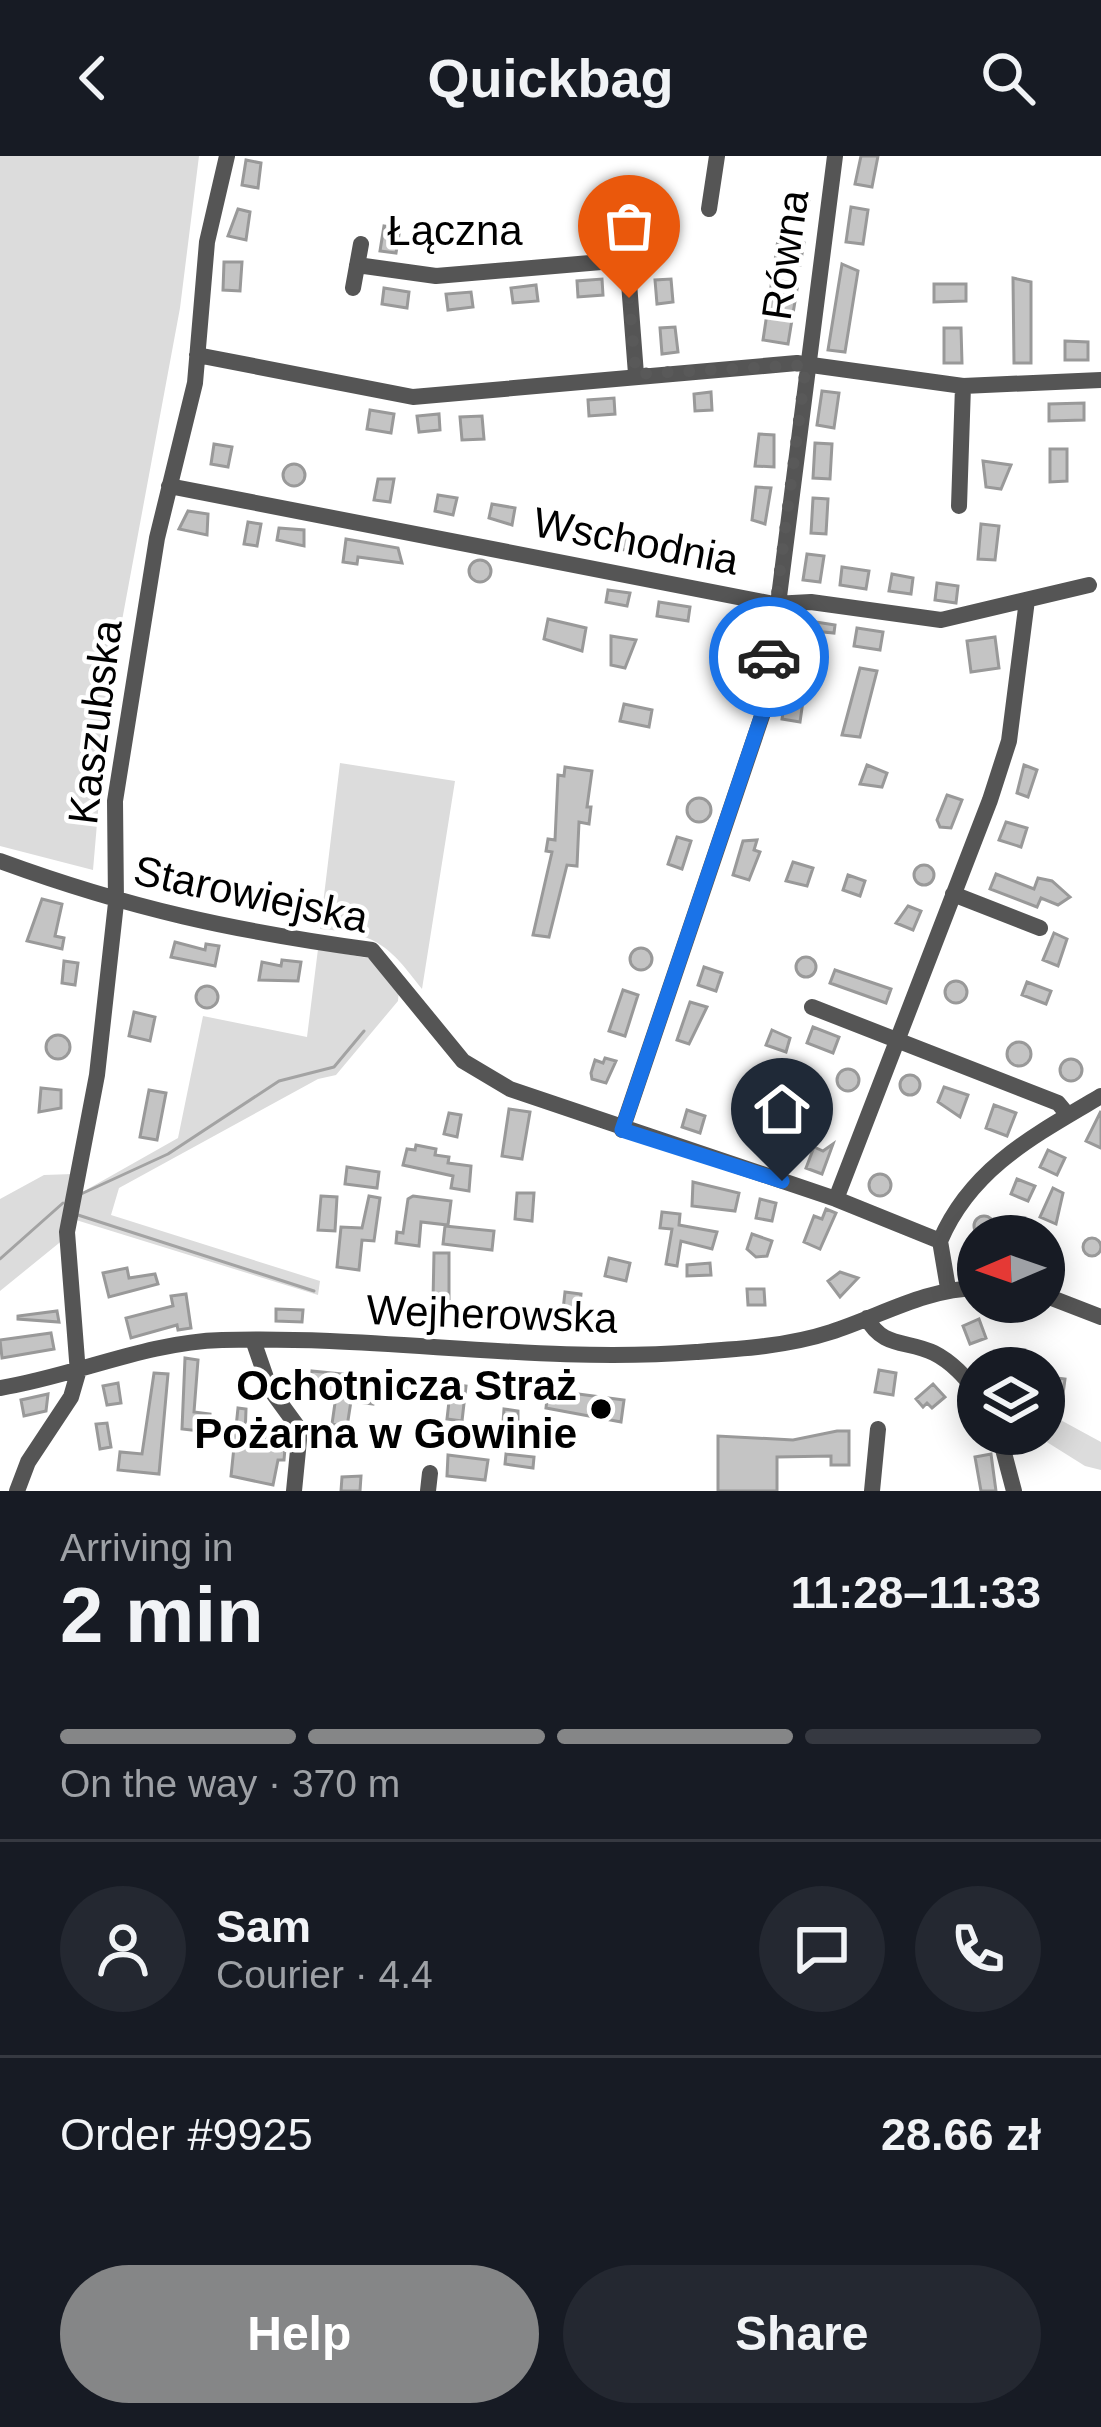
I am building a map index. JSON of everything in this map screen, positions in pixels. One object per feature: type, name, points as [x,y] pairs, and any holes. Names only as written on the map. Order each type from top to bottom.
[{"type":"street","name":"Kaszubska","points":[[78,1373],[67,1232],[97,1075],[116,903],[115,800],[169,486],[197,355],[207,242],[227,156]]},
{"type":"street","points":[[709,209],[717,156]]},
{"type":"street","name":"Równa","points":[[622,1130],[765,706],[774,604],[835,156]]},
{"type":"street","points":[[623,205],[636,374]]},
{"type":"street","points":[[353,288],[361,244]]},
{"type":"street","name":"Łączna","points":[[357,265],[436,276],[625,260]]},
{"type":"street","points":[[197,355],[413,397],[636,374],[806,365],[962,386],[1101,380]]},
{"type":"street","points":[[959,506],[962,386]]},
{"type":"street","name":"Wschodnia","points":[[169,486],[774,604],[812,602],[941,620],[1089,585]]},
{"type":"street","points":[[836,1199],[1009,741],[1027,600]]},
{"type":"street","name":"Starowiejska","points":[[0,861],[116,903],[234,931],[372,950],[464,1061],[510,1089],[836,1199],[940,1241]]},
{"type":"street","points":[[953,894],[1040,928]]},
{"type":"street","points":[[812,1007],[1037,1094],[1058,1103],[1068,1115]]},
{"type":"street","points":[[949,1288],[940,1241],[962,1194],[1015,1149],[1101,1096]]},
{"type":"street","name":"Wejherowska","points":[[0,1388],[78,1373],[186,1342],[253,1340],[611,1357],[800,1341],[957,1288]]},
{"type":"street","points":[[1065,1303],[1101,1317]]},
{"type":"street","points":[[867,1318],[887,1341],[931,1351],[957,1368]]},
{"type":"street","points":[[253,1340],[270,1389],[300,1430],[294,1491]]},
{"type":"street","points":[[17,1491],[28,1462],[71,1397],[78,1373]]},
{"type":"street","points":[[872,1491],[878,1429]]},
{"type":"street","points":[[1005,1455],[1014,1491]]},
{"type":"shaded area","points":[[0,156],[199,156],[180,308],[108,696],[93,870],[0,846]]},
{"type":"shaded area","points":[[340,763],[455,781],[422,989],[380,944],[355,934],[320,929]]},
{"type":"shaded area","points":[[318,949],[373,959],[399,990],[398,1001],[336,1075],[318,1079],[119,1188],[111,1215],[320,1281],[318,1295],[76,1220],[79,1194],[178,1138],[203,1016],[307,1037]]},
{"type":"shaded area","points":[[73,1174],[64,1239],[0,1291],[0,1199],[44,1175]]},
{"type":"shaded area","points":[[1065,1422],[1101,1442],[1101,1470],[1065,1453]]},
{"type":"building","points":[[861,156],[878,156],[872,187],[855,184]]},
{"type":"building","points":[[246,160],[261,163],[258,188],[242,185]]},
{"type":"building","points":[[789,197],[809,200],[805,221],[786,218]]},
{"type":"building","points":[[851,207],[868,210],[863,244],[846,242]]},
{"type":"building","points":[[238,209],[250,212],[246,240],[228,236]]},
{"type":"building","points":[[384,226],[400,228],[396,253],[380,251]]},
{"type":"building","points":[[666,226],[668,249],[652,251],[650,227]]},
{"type":"building","points":[[778,239],[804,243],[800,265],[775,261]]},
{"type":"building","points":[[224,262],[242,262],[240,291],[223,290]]},
{"type":"building","points":[[842,264],[858,271],[845,352],[828,350]]},
{"type":"building","points":[[1013,278],[1031,282],[1031,363],[1014,363]]},
{"type":"building","points":[[602,279],[603,295],[578,297],[577,281]]},
{"type":"building","points":[[671,279],[673,302],[657,304],[655,280]]},
{"type":"building","points":[[772,280],[798,283],[788,344],[763,340]]},
{"type":"building","points":[[934,284],[966,284],[966,301],[934,302]]},
{"type":"building","points":[[536,285],[538,301],[513,303],[511,288]]},
{"type":"building","points":[[384,288],[409,292],[407,308],[382,304]]},
{"type":"building","points":[[471,292],[473,307],[448,310],[446,294]]},
{"type":"building","points":[[675,327],[678,352],[662,354],[660,328]]},
{"type":"building","points":[[944,328],[961,328],[962,363],[944,363]]},
{"type":"building","points":[[1065,341],[1088,342],[1088,360],[1065,360]]},
{"type":"building","points":[[822,391],[839,393],[834,428],[817,425]]},
{"type":"building","points":[[711,392],[712,410],[695,411],[694,394]]},
{"type":"building","points":[[614,398],[615,414],[589,416],[588,400]]},
{"type":"building","points":[[1084,403],[1084,420],[1049,421],[1049,404]]},
{"type":"building","points":[[370,410],[394,414],[391,433],[367,429]]},
{"type":"building","points":[[439,414],[440,430],[419,432],[417,416]]},
{"type":"building","points":[[482,416],[484,439],[462,440],[460,417]]},
{"type":"building","points":[[759,434],[774,435],[774,467],[755,466]]},
{"type":"building","points":[[815,443],[832,444],[830,479],[813,478]]},
{"type":"building","points":[[214,444],[232,447],[228,467],[211,464]]},
{"type":"building","points":[[1050,449],[1067,449],[1067,481],[1050,482]]},
{"type":"building","points":[[983,461],[1011,465],[1001,489],[986,487]]},
{"type":"building","points":[[294,464],[305,475],[294,486],[283,475]]},
{"type":"building","points":[[378,479],[394,479],[390,502],[374,500]]},
{"type":"building","points":[[756,487],[771,488],[765,524],[752,520]]},
{"type":"building","points":[[438,495],[457,498],[453,515],[435,511]]},
{"type":"building","points":[[813,498],[828,499],[826,534],[811,533]]},
{"type":"building","points":[[492,504],[515,508],[512,525],[489,518]]},
{"type":"building","points":[[188,511],[208,514],[207,535],[179,529]]},
{"type":"building","points":[[248,522],[261,524],[257,546],[244,544]]},
{"type":"building","points":[[981,524],[999,526],[995,560],[978,559]]},
{"type":"building","points":[[279,528],[304,530],[304,546],[277,540]]},
{"type":"building","points":[[613,534],[633,538],[630,551],[610,547]]},
{"type":"building","points":[[346,539],[398,548],[402,563],[358,557],[357,564],[343,562]]},
{"type":"building","points":[[807,554],[824,556],[820,582],[803,580]]},
{"type":"building","points":[[480,560],[491,571],[480,582],[469,571]]},
{"type":"building","points":[[842,567],[869,571],[866,589],[840,585]]},
{"type":"building","points":[[892,574],[913,578],[911,594],[889,591]]},
{"type":"building","points":[[937,583],[958,586],[956,603],[935,600]]},
{"type":"building","points":[[608,590],[630,593],[627,606],[606,602]]},
{"type":"building","points":[[659,602],[690,607],[688,621],[657,616]]},
{"type":"building","points":[[548,619],[586,628],[582,651],[544,639]]},
{"type":"building","points":[[797,619],[835,625],[834,633],[813,631],[800,722],[782,719]]},
{"type":"building","points":[[857,628],[883,632],[880,650],[854,646]]},
{"type":"building","points":[[611,636],[636,640],[625,668],[611,665]]},
{"type":"building","points":[[995,637],[999,668],[971,672],[967,641]]},
{"type":"building","points":[[724,649],[751,653],[749,670],[741,668],[740,678],[724,676]]},
{"type":"building","points":[[860,668],[877,671],[860,737],[842,735]]},
{"type":"building","points":[[624,704],[652,710],[649,727],[620,721]]},
{"type":"building","points":[[867,765],[887,773],[882,787],[860,784]]},
{"type":"building","points":[[1024,765],[1037,770],[1028,797],[1017,793]]},
{"type":"building","points":[[565,767],[592,771],[589,824],[579,822],[577,866],[567,865],[549,937],[533,935],[552,852],[546,851],[548,839],[555,840],[558,775],[564,776]]},
{"type":"building","points":[[947,795],[962,800],[951,828],[940,827],[937,820]]},
{"type":"building","points":[[699,798],[711,810],[699,822],[687,810]]},
{"type":"building","points":[[1006,822],[1027,828],[1021,847],[999,840]]},
{"type":"building","points":[[677,837],[691,841],[682,869],[668,864]]},
{"type":"building","points":[[757,840],[754,850],[760,852],[749,880],[733,875],[743,841]]},
{"type":"building","points":[[793,862],[813,868],[807,886],[786,881]]},
{"type":"building","points":[[924,865],[934,875],[924,885],[914,875]]},
{"type":"building","points":[[996,874],[1034,889],[1038,878],[1052,881],[1070,897],[1058,905],[1041,898],[1037,907],[990,889]]},
{"type":"building","points":[[848,875],[865,881],[860,896],[843,890]]},
{"type":"building","points":[[42,899],[62,904],[55,936],[64,938],[62,949],[27,941]]},
{"type":"building","points":[[908,906],[921,911],[913,930],[896,923]]},
{"type":"building","points":[[1054,933],[1067,939],[1058,966],[1043,960]]},
{"type":"building","points":[[175,942],[205,950],[206,944],[219,946],[215,966],[171,957]]},
{"type":"building","points":[[641,948],[652,959],[641,970],[630,959]]},
{"type":"building","points":[[806,957],[816,967],[806,977],[796,967]]},
{"type":"building","points":[[282,960],[301,962],[298,981],[259,980],[262,962],[281,966]]},
{"type":"building","points":[[64,961],[78,963],[75,985],[62,983]]},
{"type":"building","points":[[704,967],[722,973],[716,991],[698,985]]},
{"type":"building","points":[[835,970],[891,989],[886,1003],[830,983]]},
{"type":"building","points":[[956,981],[967,992],[956,1003],[945,992]]},
{"type":"building","points":[[1027,982],[1051,991],[1046,1004],[1022,995]]},
{"type":"building","points":[[207,986],[218,997],[207,1008],[196,997]]},
{"type":"building","points":[[623,990],[638,995],[625,1036],[609,1031]]},
{"type":"building","points":[[690,1002],[707,1007],[689,1044],[677,1040]]},
{"type":"building","points":[[134,1012],[155,1017],[150,1041],[129,1036]]},
{"type":"building","points":[[813,1027],[839,1037],[833,1053],[807,1043]]},
{"type":"building","points":[[772,1030],[790,1038],[786,1052],[766,1045]]},
{"type":"building","points":[[58,1035],[67,1038],[67,1056],[58,1059],[49,1056],[46,1047],[49,1038]]},
{"type":"building","points":[[1019,1042],[1028,1045],[1028,1063],[1019,1066],[1010,1063],[1007,1054],[1010,1045]]},
{"type":"building","points":[[605,1058],[616,1061],[606,1083],[592,1079],[591,1073],[595,1060],[603,1063]]},
{"type":"building","points":[[1071,1059],[1082,1070],[1071,1081],[1060,1070]]},
{"type":"building","points":[[848,1069],[859,1080],[848,1091],[837,1080]]},
{"type":"building","points":[[910,1075],[920,1085],[910,1095],[900,1085]]},
{"type":"building","points":[[944,1087],[968,1095],[960,1117],[938,1102]]},
{"type":"building","points":[[41,1088],[61,1090],[61,1108],[39,1112]]},
{"type":"building","points":[[149,1090],[166,1093],[157,1140],[140,1137]]},
{"type":"building","points":[[994,1105],[1016,1113],[1007,1136],[986,1128]]},
{"type":"building","points":[[509,1109],[530,1112],[522,1159],[502,1156]]},
{"type":"building","points":[[687,1110],[705,1116],[700,1133],[682,1127]]},
{"type":"building","points":[[1101,1111],[1101,1148],[1086,1141]]},
{"type":"building","points":[[449,1113],[461,1115],[457,1137],[444,1134]]},
{"type":"building","points":[[776,1120],[795,1135],[789,1150],[768,1142]]},
{"type":"building","points":[[833,1144],[822,1174],[806,1168],[814,1147],[823,1151]]},
{"type":"building","points":[[416,1145],[436,1149],[435,1155],[449,1157],[448,1163],[471,1166],[469,1191],[451,1188],[453,1176],[403,1165],[407,1149],[415,1150]]},
{"type":"building","points":[[1048,1150],[1065,1158],[1057,1175],[1040,1167]]},
{"type":"building","points":[[347,1167],[379,1172],[377,1188],[345,1184]]},
{"type":"building","points":[[880,1174],[891,1185],[880,1196],[869,1185]]},
{"type":"building","points":[[1017,1179],[1035,1186],[1028,1201],[1011,1194]]},
{"type":"building","points":[[693,1182],[739,1193],[735,1211],[692,1206]]},
{"type":"building","points":[[1053,1188],[1063,1193],[1058,1215],[1041,1215]]},
{"type":"building","points":[[517,1193],[534,1193],[532,1221],[515,1219]]},
{"type":"building","points":[[321,1196],[337,1197],[335,1231],[318,1230]]},
{"type":"building","points":[[369,1196],[380,1198],[374,1241],[362,1240],[359,1270],[337,1267],[341,1227],[362,1228]]},
{"type":"building","points":[[408,1199],[451,1201],[448,1225],[421,1222],[419,1246],[396,1243],[397,1232],[403,1233]]},
{"type":"building","points":[[760,1199],[776,1203],[772,1221],[756,1218]]},
{"type":"building","points":[[826,1209],[836,1213],[820,1249],[804,1242],[814,1216],[822,1219]]},
{"type":"building","points":[[662,1212],[680,1214],[679,1225],[717,1232],[712,1249],[681,1241],[677,1266],[666,1264],[672,1229],[660,1228]]},
{"type":"building","points":[[445,1226],[494,1231],[492,1250],[443,1244]]},
{"type":"building","points":[[752,1234],[772,1241],[767,1256],[756,1257],[747,1249]]},
{"type":"building","points":[[1092,1238],[1101,1247],[1092,1256],[1083,1247]]},
{"type":"building","points":[[434,1253],[449,1253],[449,1301],[433,1301]]},
{"type":"building","points":[[609,1258],[630,1263],[626,1281],[605,1276]]},
{"type":"building","points":[[710,1263],[711,1275],[687,1276],[687,1265]]},
{"type":"building","points":[[127,1268],[129,1278],[155,1274],[158,1284],[109,1297],[103,1273]]},
{"type":"building","points":[[840,1272],[858,1278],[840,1297],[828,1281]]},
{"type":"building","points":[[747,1289],[764,1289],[765,1305],[748,1305]]},
{"type":"building","points":[[565,1292],[581,1294],[579,1311],[563,1310]]},
{"type":"building","points":[[186,1294],[191,1328],[178,1330],[177,1325],[131,1338],[126,1318],[173,1306],[171,1296]]},
{"type":"building","points":[[410,1307],[439,1310],[438,1328],[408,1325]]},
{"type":"building","points":[[276,1309],[303,1310],[302,1322],[276,1321]]},
{"type":"building","points":[[57,1311],[59,1322],[18,1319],[18,1316]]},
{"type":"building","points":[[980,1323],[986,1338],[970,1344],[963,1326]]},
{"type":"building","points":[[51,1333],[54,1349],[2,1358],[0,1340]]},
{"type":"building","points":[[185,1358],[198,1360],[194,1412],[210,1414],[209,1432],[182,1429]]},
{"type":"building","points":[[879,1370],[896,1373],[893,1395],[875,1392]]},
{"type":"building","points":[[312,1371],[343,1374],[342,1384],[375,1389],[373,1404],[351,1401],[347,1427],[332,1424],[336,1396],[310,1389]]},
{"type":"building","points":[[154,1373],[168,1374],[159,1474],[118,1470],[120,1452],[142,1454]]},
{"type":"building","points":[[398,1379],[432,1383],[430,1400],[397,1396]]},
{"type":"building","points":[[118,1383],[121,1403],[107,1405],[103,1386]]},
{"type":"building","points":[[451,1384],[466,1386],[462,1421],[447,1419]]},
{"type":"building","points":[[933,1384],[945,1397],[932,1408],[927,1403],[923,1407],[916,1399]]},
{"type":"building","points":[[548,1390],[624,1400],[621,1422],[546,1408]]},
{"type":"building","points":[[48,1394],[46,1411],[24,1416],[21,1400]]},
{"type":"building","points":[[238,1408],[246,1409],[245,1438],[286,1437],[284,1460],[278,1460],[273,1485],[231,1476]]},
{"type":"building","points":[[504,1409],[518,1411],[518,1436],[502,1436]]},
{"type":"building","points":[[107,1423],[111,1447],[100,1449],[96,1424]]},
{"type":"building","points":[[849,1431],[849,1465],[831,1465],[831,1456],[777,1457],[777,1491],[718,1491],[718,1436],[793,1440]]},
{"type":"building","points":[[506,1454],[534,1457],[533,1468],[505,1464]]},
{"type":"building","points":[[448,1455],[488,1460],[485,1480],[447,1476]]},
{"type":"building","points":[[991,1455],[996,1491],[981,1491],[975,1457]]},
{"type":"building","points":[[361,1476],[360,1491],[341,1491],[342,1477]]},
{"type":"waterway","points":[[81,1194],[168,1154],[279,1081],[334,1067],[364,1031]]},
{"type":"waterway","points":[[0,1259],[63,1203]]},
{"type":"waterway","points":[[78,1215],[314,1291]]},
{"type":"way so far","points":[[629,298],[636,374],[806,365],[769,657]]},
{"type":"place","name":"Ochotnicza Straż Pożarna w Gowinie","points":[[601,1409]]},
{"type":"route","points":[[769,657],[765,706],[622,1130],[782,1181]]}]
